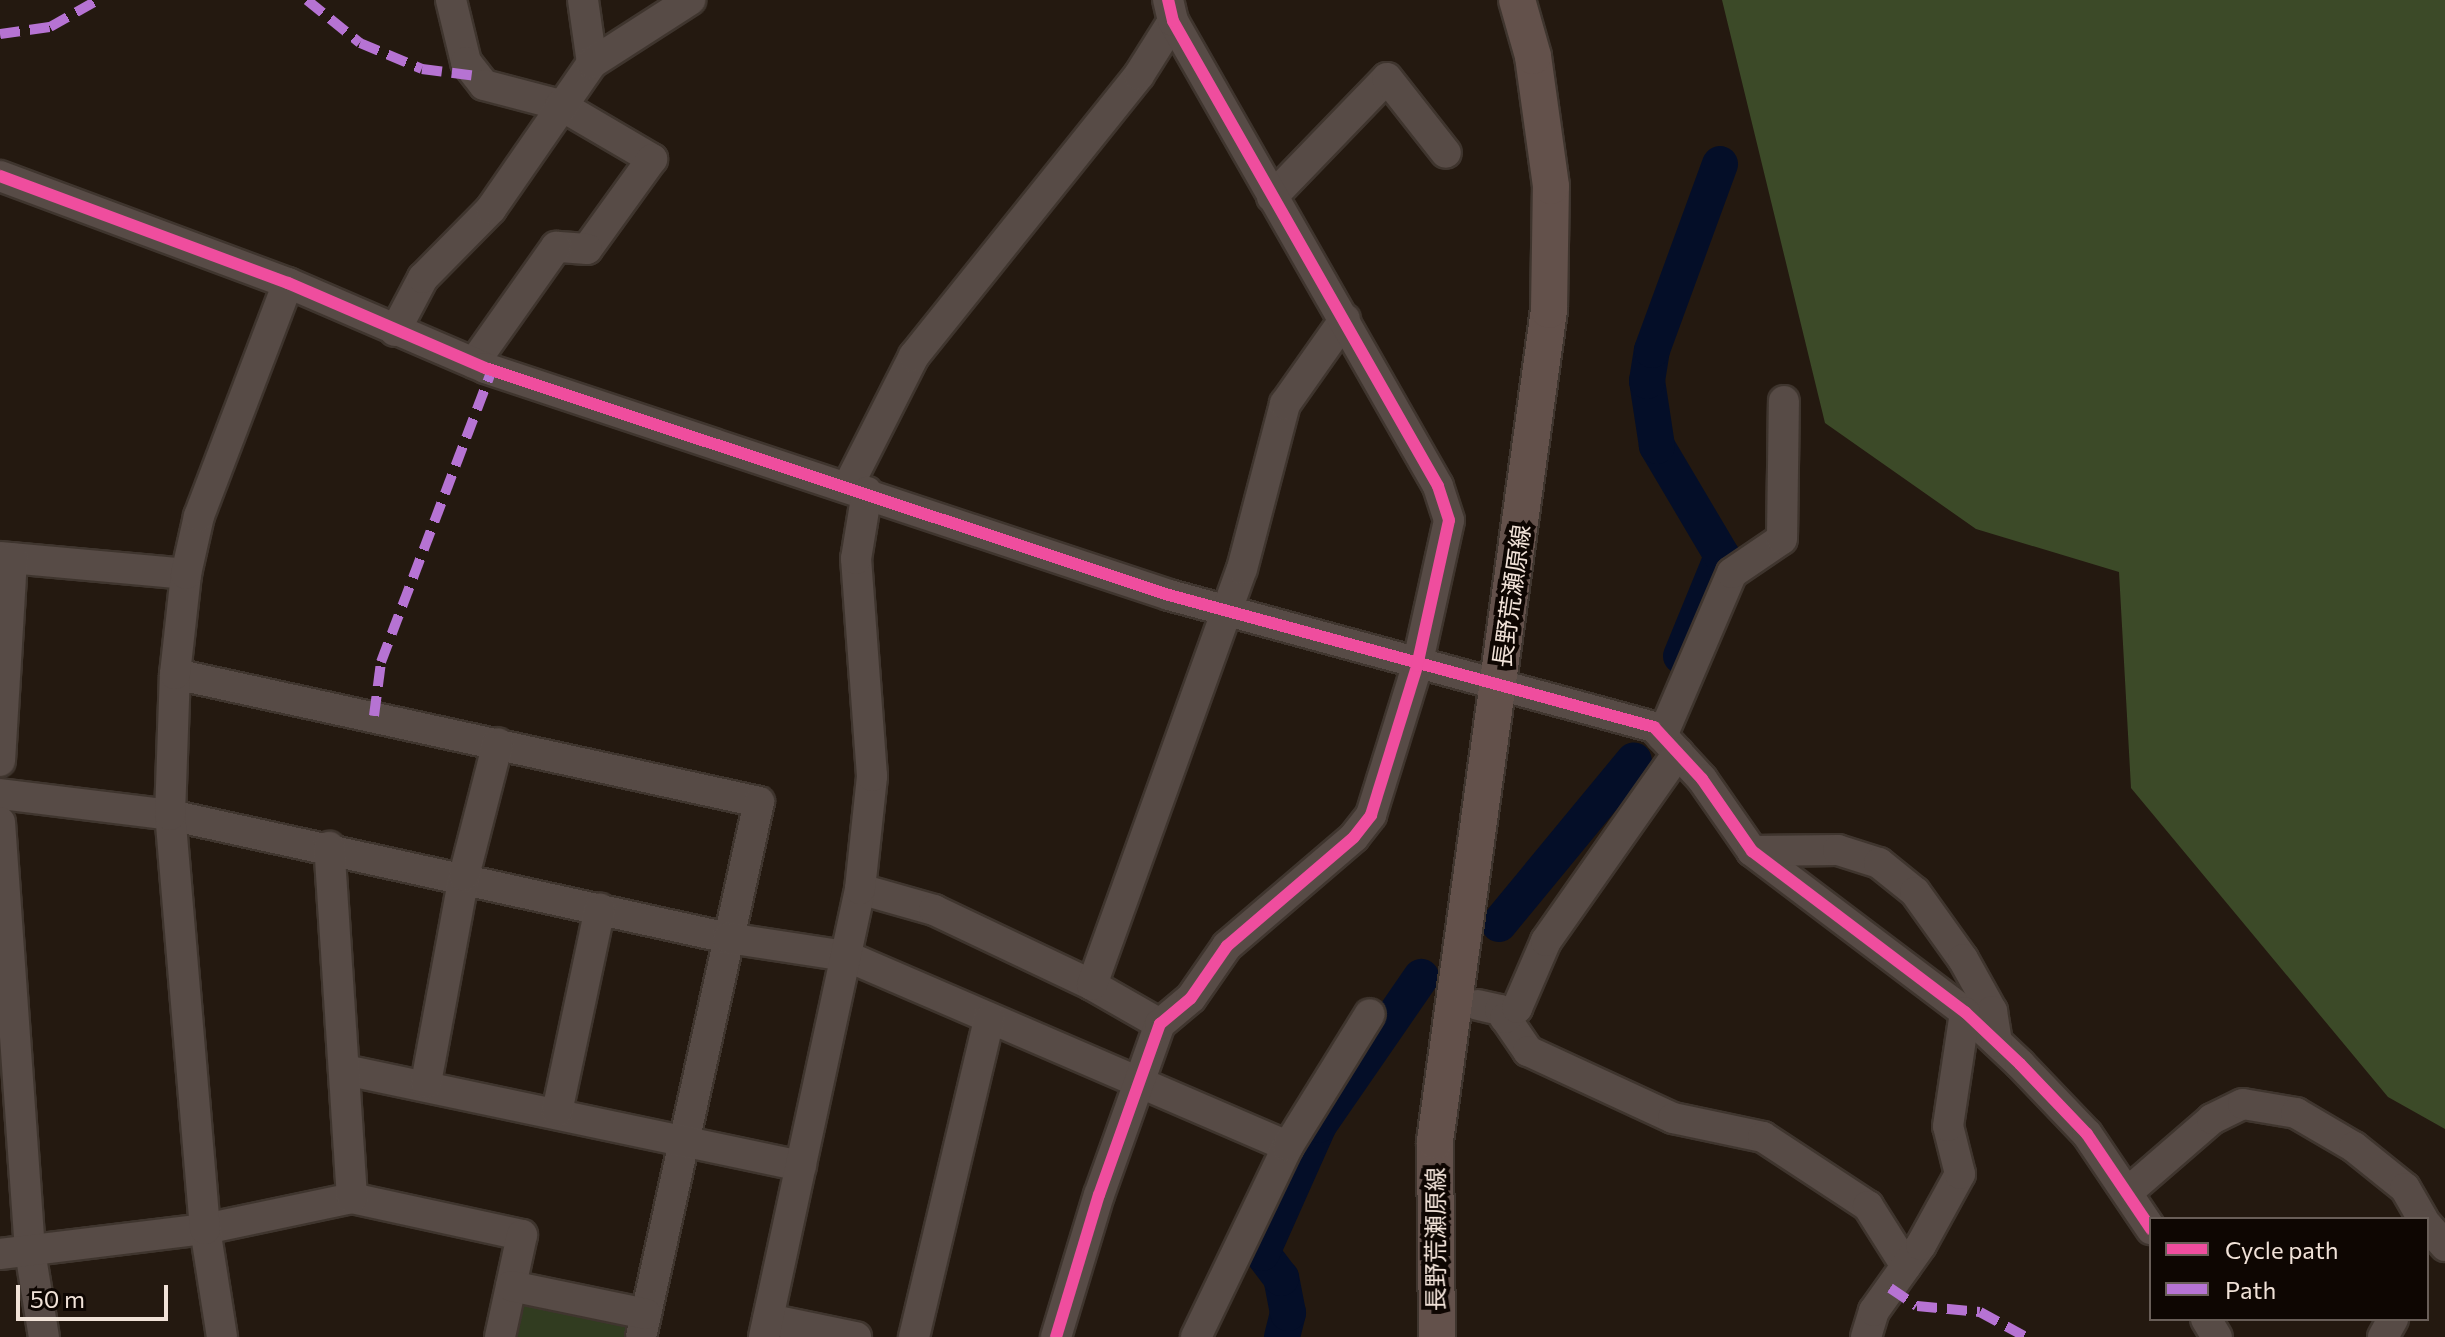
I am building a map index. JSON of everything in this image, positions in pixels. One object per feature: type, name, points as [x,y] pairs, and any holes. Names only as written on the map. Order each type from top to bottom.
[{"type":"main road","name":"長野荒瀬原線","points":[[1437,1337],[1435,1141],[1549,310],[1551,186],[1533,56],[1517,0]]},
{"type":"street","points":[[451,0],[466,62],[484,85],[560,105],[652,159],[587,249],[556,247],[474,363]]},
{"type":"street","points":[[583,0],[592,63]]},
{"type":"street","points":[[395,331],[423,278],[491,209],[560,105],[592,63],[690,0]]},
{"type":"street","points":[[1056,1337],[1136,1084],[1160,1024],[1191,998],[1227,946],[1354,837],[1371,815],[1417,666],[1449,520],[1438,486],[1345,319],[1272,197],[1169,6]]},
{"type":"street","points":[[856,1337],[766,1328],[860,889],[872,776],[856,559],[857,489],[914,356],[1139,75],[1169,6]]},
{"type":"street","points":[[1272,197],[1387,78],[1446,153]]},
{"type":"street","points":[[0,176],[288,283],[474,363],[1226,611],[1417,666],[1654,727],[1752,851],[1965,1012],[1997,1042],[2087,1134],[2129,1191],[2149,1226]]},
{"type":"street","points":[[222,1337],[205,1229],[170,815],[175,674],[186,574],[199,516],[288,283]]},
{"type":"street","points":[[1092,985],[1226,611],[1285,404],[1345,319]]},
{"type":"street","points":[[1505,1018],[1517,1008],[1546,941],[1670,744],[1732,573],[1782,539],[1784,401]]},
{"type":"street","points":[[0,761],[6,557],[186,574]]},
{"type":"street","points":[[175,674],[759,802],[644,1326],[511,1286]]},
{"type":"street","points":[[426,1083],[464,876],[498,743]]},
{"type":"street","points":[[0,794],[170,815],[464,876],[728,938],[846,956],[1136,1084],[1288,1146]]},
{"type":"street","points":[[0,822],[30,1251],[44,1337]]},
{"type":"street","points":[[329,847],[352,1198]]},
{"type":"street","points":[[1752,851],[1838,850],[1879,863],[1915,892],[1963,959],[1992,1011],[1997,1042]]},
{"type":"street","points":[[860,889],[934,910],[1092,985],[1160,1024]]},
{"type":"street","points":[[557,1112],[600,908]]},
{"type":"street","points":[[1478,1005],[1500,1010],[1528,1051],[1673,1118],[1763,1137],[1868,1206],[1906,1266]]},
{"type":"street","points":[[1866,1337],[1874,1311],[1906,1266],[1960,1174],[1948,1126],[1965,1012]]},
{"type":"street","points":[[1196,1337],[1288,1146],[1370,1014]]},
{"type":"street","points":[[914,1337],[989,1019]]},
{"type":"street","points":[[345,1070],[426,1083],[801,1166]]},
{"type":"street","points":[[2129,1191],[2212,1119],[2243,1104],[2296,1113],[2354,1147],[2405,1188],[2421,1217]]},
{"type":"street","points":[[0,1254],[205,1229],[352,1198],[522,1235],[500,1337]]},
{"type":"green space","points":[[1722,0],[2445,0],[2445,1129],[2388,1097],[2131,788],[2119,572],[1976,529],[1825,423]]},
{"type":"green space","points":[[521,1293],[624,1313],[636,1337],[513,1337]]},
{"type":"waterway","points":[[1681,656],[1722,556],[1657,446],[1647,381],[1652,350],[1720,164]]},
{"type":"waterway","points":[[1499,924],[1634,760]]},
{"type":"waterway","points":[[1282,1337],[1288,1313],[1281,1278],[1262,1253],[1319,1125],[1421,977]]},
{"type":"marked path","points":[[0,34],[50,27],[98,0]]},
{"type":"marked path","points":[[307,0],[360,43],[422,69],[477,76]]},
{"type":"marked path","points":[[374,716],[381,662],[492,370]]},
{"type":"marked path","points":[[1890,1288],[1917,1306],[1980,1312],[2026,1337]]},
{"type":"cycle path","points":[[1056,1337],[1099,1195],[1160,1024],[1191,998],[1227,946],[1354,837],[1371,815],[1417,666],[1449,520],[1438,486],[1173,21],[1168,0]]},
{"type":"cycle path","points":[[0,176],[288,283],[485,368],[1169,595],[1654,727],[1702,779],[1752,851],[1965,1012],[2020,1064],[2087,1134],[2149,1226]]}]
